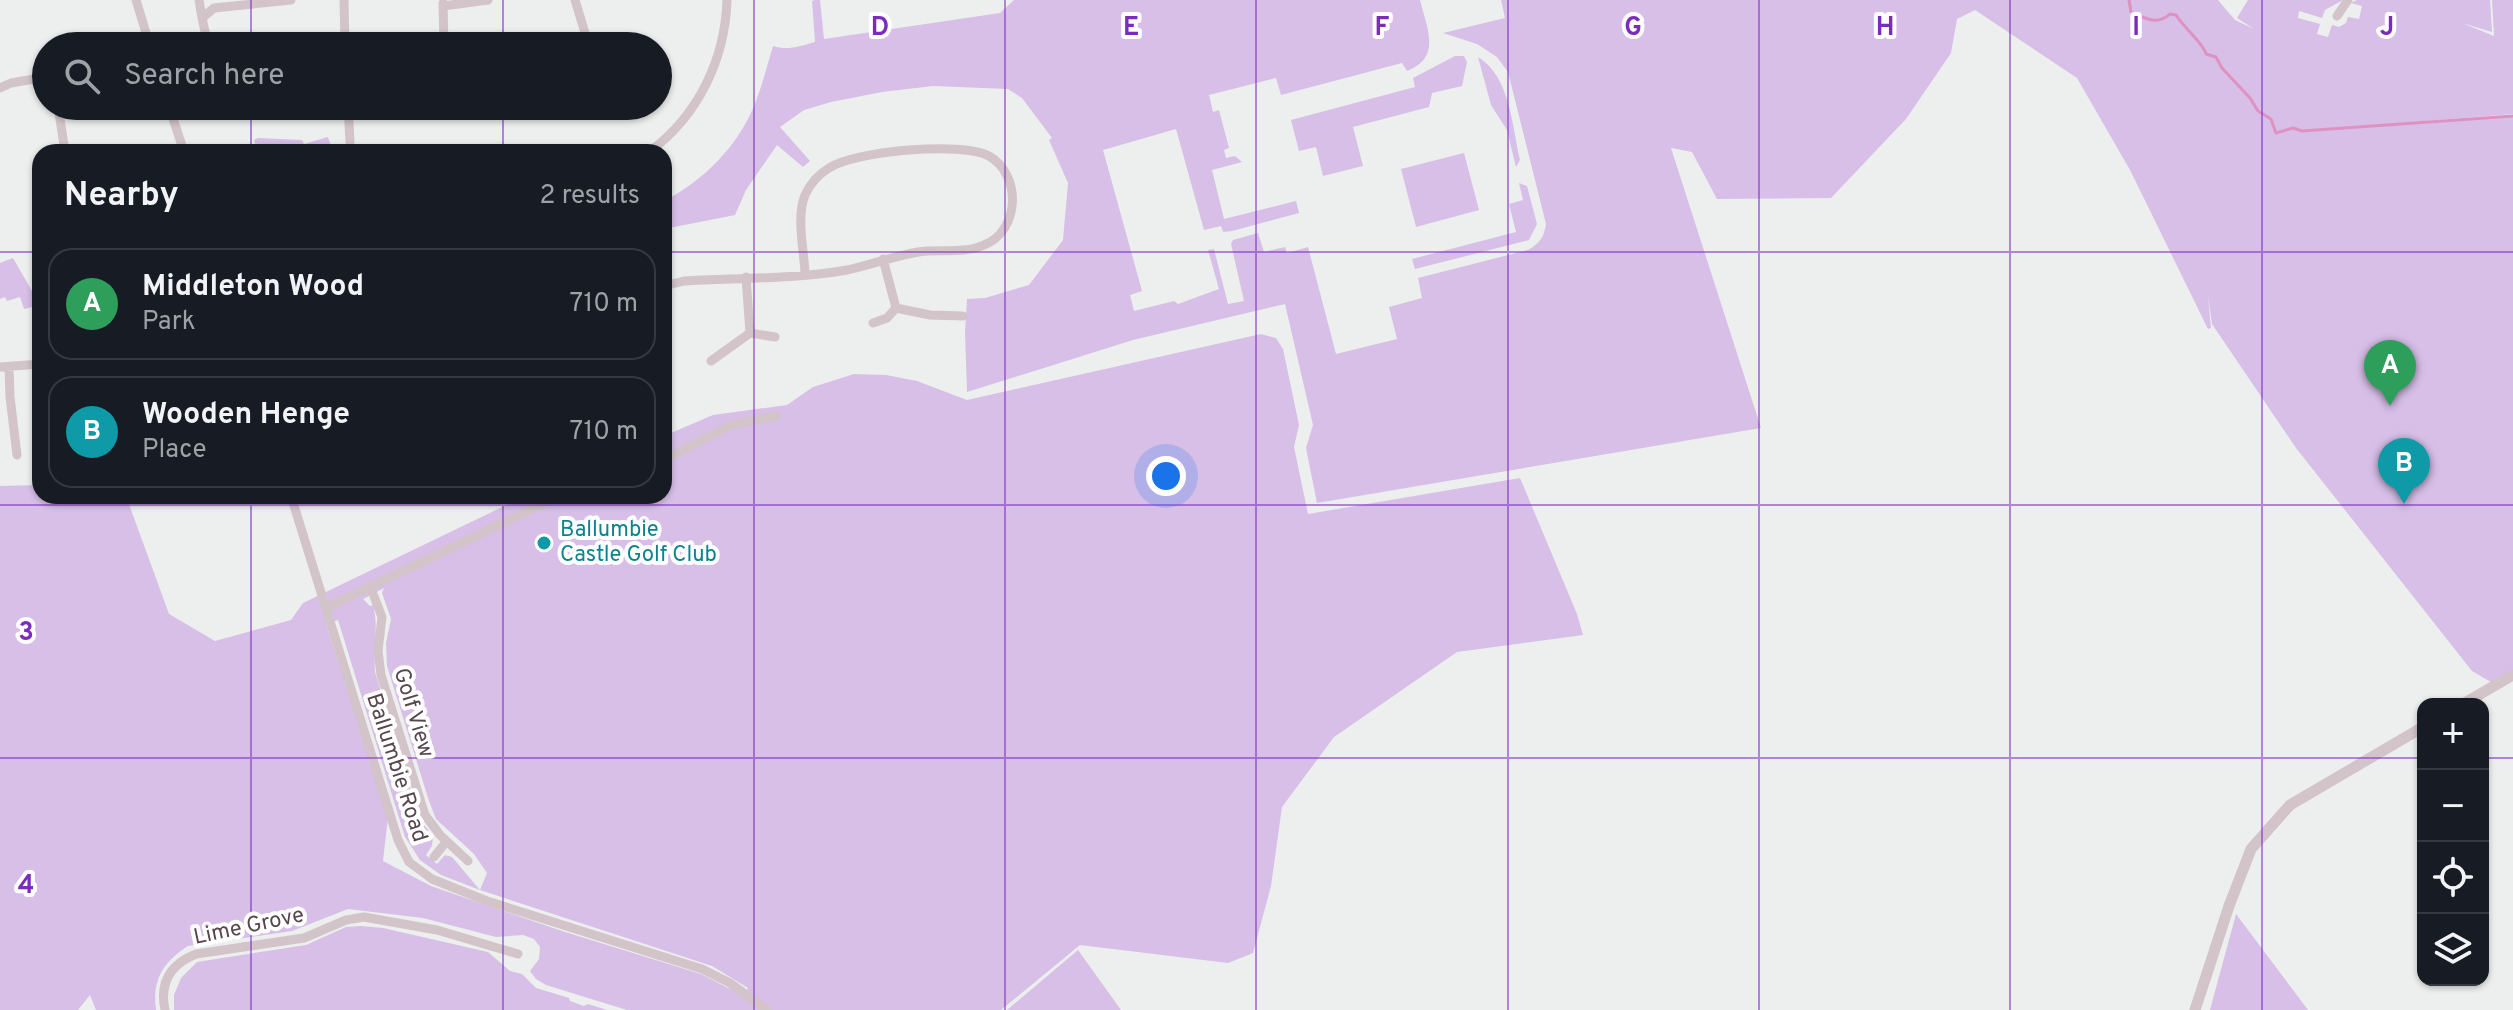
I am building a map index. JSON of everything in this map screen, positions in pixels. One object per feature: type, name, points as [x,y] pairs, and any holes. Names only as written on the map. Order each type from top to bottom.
[{"type":"street","points":[[136,0],[146,32]]},
{"type":"street","points":[[199,0],[205,32]]},
{"type":"street","points":[[202,18],[214,8],[291,0]]},
{"type":"street","points":[[344,0],[345,32]]},
{"type":"street","points":[[444,32],[443,3],[488,0]]},
{"type":"street","points":[[575,0],[585,32]]},
{"type":"street","points":[[657,144],[685,118],[707,85],[718,56],[726,22],[727,0]]},
{"type":"street","points":[[2337,16],[2348,0]]},
{"type":"street","points":[[0,88],[32,79]]},
{"type":"street","points":[[60,120],[64,144]]},
{"type":"street","points":[[174,120],[181,144]]},
{"type":"street","points":[[349,120],[350,142]]},
{"type":"street","points":[[672,284],[848,270],[883,259],[922,252],[968,250],[986,245],[1000,233],[1010,218],[1012,187],[1006,173],[991,157],[974,150],[944,148],[864,157],[830,167],[816,179],[802,208],[805,273]]},
{"type":"street","points":[[883,259],[896,308]]},
{"type":"street","points":[[746,277],[750,333]]},
{"type":"street","points":[[896,308],[930,315],[963,316]]},
{"type":"street","points":[[873,323],[887,318],[896,308]]},
{"type":"street","points":[[711,361],[750,333],[775,337]]},
{"type":"street","points":[[17,455],[5,368],[32,365]]},
{"type":"street","points":[[672,456],[731,425],[776,416]]},
{"type":"street","name":"Ballumbie Road","points":[[294,504],[398,840],[409,862],[432,879],[487,901],[702,969],[730,983],[767,1010]]},
{"type":"street","points":[[326,608],[542,504]]},
{"type":"street","name":"Golf View","points":[[370,586],[382,617],[378,651],[381,675],[425,815],[446,842],[468,861]]},
{"type":"street","points":[[2473,698],[2513,675]]},
{"type":"street","points":[[2195,1010],[2251,849],[2290,805],[2417,731]]},
{"type":"street","points":[[434,857],[446,842]]},
{"type":"street","name":"Lime Grove","points":[[165,1010],[164,987],[169,972],[180,961],[196,954],[304,938],[346,920],[364,917],[437,930],[518,954]]},
{"type":"shaded area","points":[[820,0],[824,39],[1000,13],[1014,0],[1420,0],[1428,32],[1428,50],[1418,65],[1407,71],[1402,63],[1281,95],[1276,78],[1209,95],[1213,112],[1219,110],[1229,148],[1224,150],[1226,158],[1235,156],[1242,162],[1212,170],[1224,219],[1296,201],[1299,213],[1232,231],[1223,232],[1221,226],[1204,230],[1176,129],[1103,150],[1142,291],[1130,295],[1134,311],[1174,301],[1178,304],[1219,289],[1208,250],[1214,249],[1228,304],[1244,301],[1231,244],[1233,240],[1258,233],[1264,252],[1285,247],[1287,253],[1308,247],[1336,354],[1397,339],[1389,307],[1422,298],[1418,278],[1528,250],[1543,236],[1546,224],[1508,72],[1497,57],[1477,44],[1443,33],[1505,18],[1501,0],[2218,0],[2235,20],[2254,29],[2237,18],[2248,0],[2343,0],[2325,10],[2322,18],[2299,11],[2298,18],[2320,24],[2317,34],[2328,37],[2332,25],[2339,27],[2346,23],[2348,17],[2359,19],[2362,6],[2351,3],[2357,0],[2490,0],[2492,32],[2462,23],[2494,36],[2492,0],[2513,0],[2513,114],[2362,126],[2513,116],[2513,675],[2496,685],[2472,671],[2296,448],[2212,324],[2208,296],[2211,328],[2208,329],[2130,170],[2077,78],[1975,10],[1957,19],[1951,53],[1906,119],[1831,198],[1717,199],[1692,152],[1671,148],[1761,428],[1317,503],[1306,448],[1313,425],[1285,304],[1133,340],[967,392],[967,299],[985,298],[1029,285],[1063,240],[1068,183],[1049,140],[1052,138],[1022,98],[1008,89],[933,86],[882,92],[804,110],[780,127],[810,161],[803,167],[777,145],[746,190],[735,215],[672,227],[672,196],[705,173],[739,135],[760,91],[773,46],[789,48],[815,42],[812,1]]},
{"type":"shaded area","points":[[1455,56],[1464,56],[1467,62],[1462,86],[1432,93],[1429,107],[1353,127],[1363,166],[1323,176],[1316,147],[1299,151],[1291,120],[1415,87],[1413,78]]},
{"type":"shaded area","points":[[1478,57],[1497,76],[1508,103],[1520,160],[1516,167],[1507,130],[1491,105]]},
{"type":"shaded area","points":[[328,137],[330,144],[304,144]]},
{"type":"shaded area","points":[[258,138],[302,140],[304,144],[255,144],[254,140]]},
{"type":"shaded area","points":[[1464,153],[1479,210],[1416,227],[1401,169]]},
{"type":"shaded area","points":[[1519,183],[1527,186],[1537,224],[1529,240],[1415,269],[1412,259],[1516,232],[1509,204],[1523,200]]},
{"type":"shaded area","points":[[13,258],[32,291],[32,307],[24,309],[20,297],[7,301],[5,297],[0,299],[0,263]]},
{"type":"shaded area","points":[[1261,334],[1276,338],[1283,349],[1299,425],[1294,447],[1308,514],[1520,478],[1583,635],[1457,652],[1334,737],[1282,807],[1271,886],[1253,953],[1228,963],[1080,945],[1001,1010],[627,1010],[546,985],[536,979],[530,971],[539,959],[540,947],[534,939],[523,935],[496,937],[423,918],[348,909],[292,931],[188,946],[161,973],[156,990],[156,1010],[96,1010],[90,995],[78,1010],[0,1010],[0,486],[32,485],[32,504],[129,504],[169,614],[215,641],[291,620],[303,603],[508,504],[672,504],[672,433],[713,415],[787,405],[813,387],[854,374],[886,375],[917,381],[967,400]],"holes":[[[384,588],[382,593],[391,619],[386,643],[387,666],[429,801],[436,819],[474,854],[487,873],[480,890],[452,857],[445,855],[437,864],[426,855],[432,846],[433,836],[417,810],[375,672],[375,613],[373,605],[370,606],[363,599]],[[338,620],[405,837],[420,860],[441,875],[480,890],[712,966],[748,988],[744,996],[701,974],[431,886],[383,861],[388,817],[326,624]]]},
{"type":"shaded area","points":[[2236,914],[2308,1010],[2210,1010]]},
{"type":"shaded area","points":[[346,927],[383,928],[488,952],[510,971],[522,974],[536,988],[584,1006],[588,1004],[607,1010],[174,1010],[174,995],[181,978],[197,962],[306,945]]},
{"type":"shaded area","points":[[1078,950],[1121,1010],[1007,1010]]},
{"type":"waterway","points":[[2129,0],[2131,12],[2146,18],[2160,20],[2170,14],[2176,15],[2206,54],[2216,57],[2258,111],[2271,119],[2276,133],[2293,128],[2302,131],[2513,116]]},
{"type":"place","name":"Middleton Wood","points":[[2390,406]]},
{"type":"place","name":"Wooden Henge","points":[[2404,504]]},
{"type":"place","name":"Ballumbie Castle Golf Club","points":[[544,543]]}]
